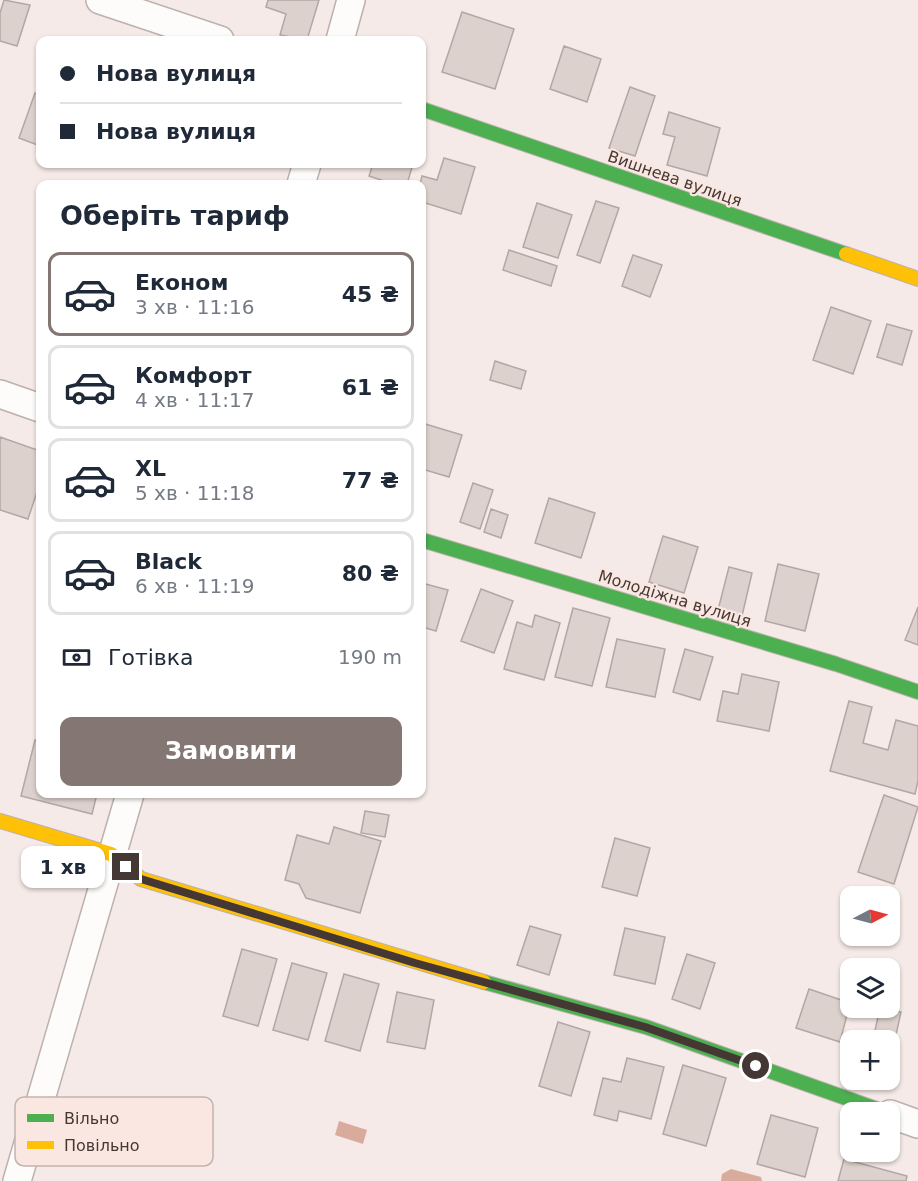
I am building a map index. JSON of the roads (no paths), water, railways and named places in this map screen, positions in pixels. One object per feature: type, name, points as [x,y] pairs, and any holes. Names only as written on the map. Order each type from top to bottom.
[{"type":"street","points":[[100,0],[208,36]]},
{"type":"street","points":[[341,36],[351,0]]},
{"type":"street","name":"Вишнева вулиця","points":[[426,110],[918,279]]},
{"type":"street","points":[[0,394],[36,407]]},
{"type":"street","name":"Молодіжна вулиця","points":[[426,541],[825,660],[918,692]]},
{"type":"street","points":[[41,1097],[128,798]]},
{"type":"street","points":[[0,821],[111,854],[141,879],[415,963],[645,1027],[858,1102]]},
{"type":"street","points":[[900,1117],[918,1124]]},
{"type":"street","points":[[17,1181],[21,1166]]}]
